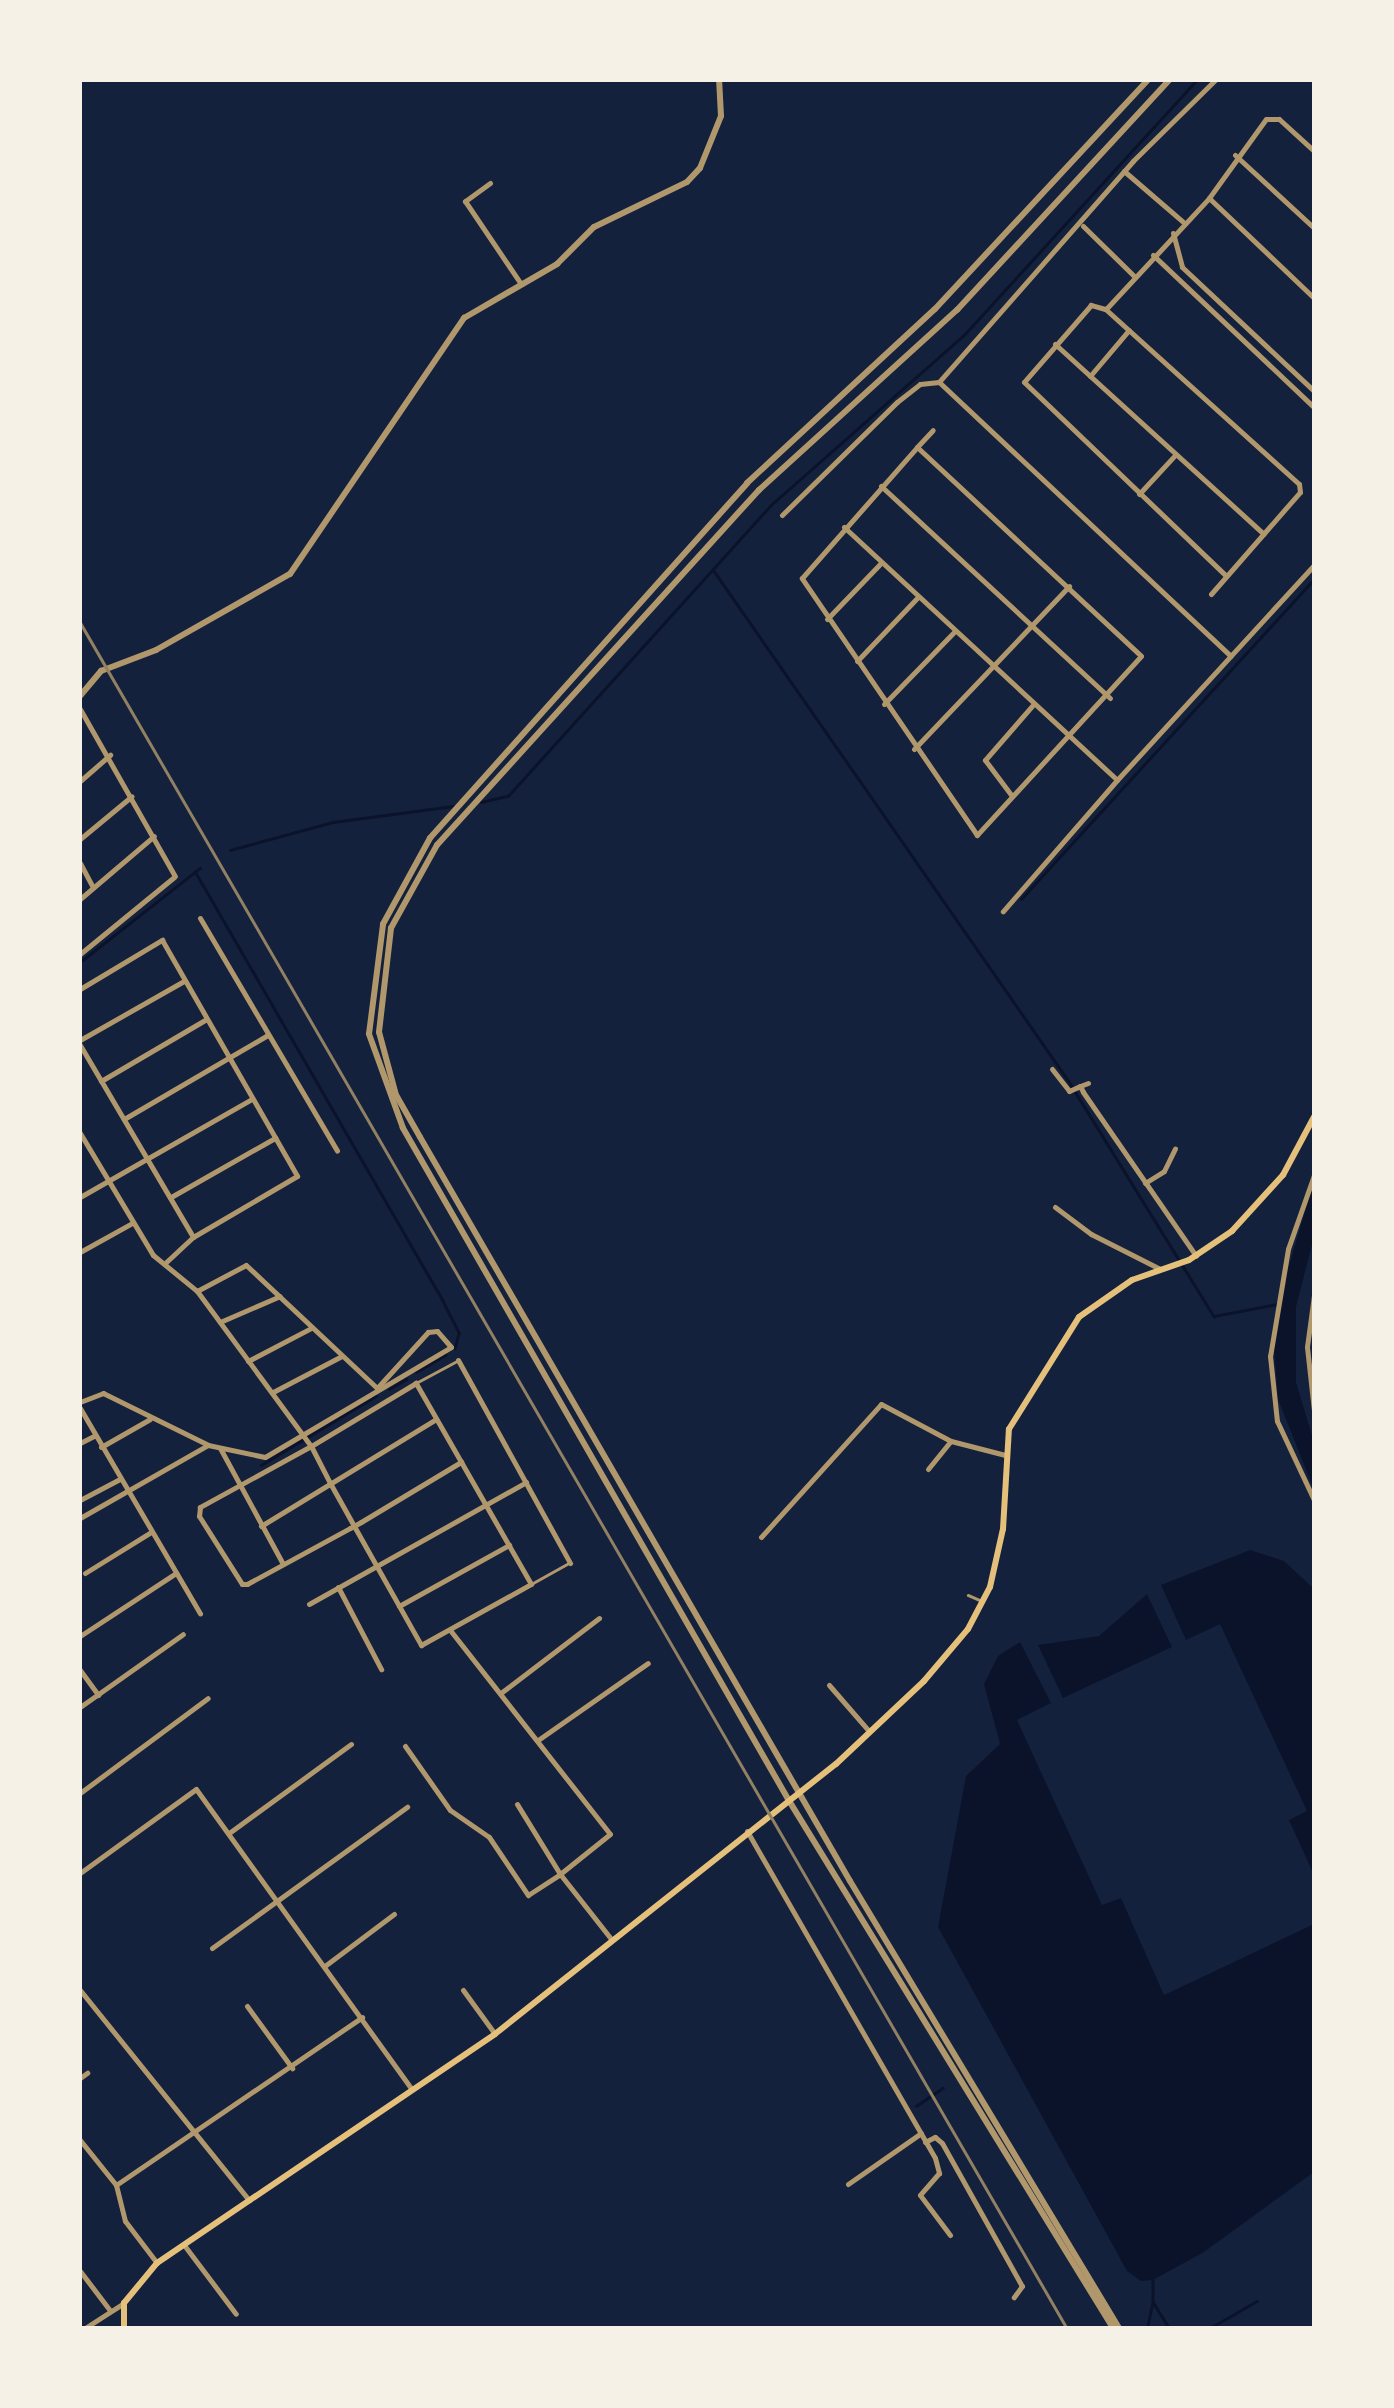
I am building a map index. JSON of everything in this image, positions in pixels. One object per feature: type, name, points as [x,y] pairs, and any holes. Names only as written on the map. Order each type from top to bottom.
[{"type":"main road","points":[[124,2328],[124,2303],[157,2263],[410,2087],[494,2034],[872,1733],[954,1647],[984,1602],[998,1561],[1006,1454],[1016,1414],[1085,1309],[1160,1268],[1177,1266],[1232,1231],[1283,1175],[1314,1118]]},
{"type":"street","points":[[80,696],[96,674],[149,653],[290,574],[454,332],[486,300],[556,264],[594,227],[687,182],[717,132],[720,80]]},
{"type":"street","points":[[1116,2328],[788,1799],[388,1100],[370,1034],[384,924],[404,878],[451,813],[747,483],[935,310],[1148,80]]},
{"type":"street","points":[[1116,2328],[798,1792],[396,1094],[378,1032],[400,906],[437,845],[759,490],[957,310],[1169,80]]},
{"type":"street","points":[[782,515],[897,402],[920,384],[939,382],[1083,226],[1124,171],[1214,80]]},
{"type":"street","points":[[1106,309],[1208,198],[1235,155],[1271,116],[1314,152]]},
{"type":"street","points":[[1235,155],[1314,228]]},
{"type":"street","points":[[1124,171],[1183,222]]},
{"type":"street","points":[[490,183],[464,201],[521,285]]},
{"type":"street","points":[[1208,198],[1314,298]]},
{"type":"street","points":[[1083,226],[1134,276]]},
{"type":"street","points":[[1173,232],[1182,267],[1314,391]]},
{"type":"street","points":[[1153,255],[1314,407]]},
{"type":"street","points":[[1176,274],[1182,267]]},
{"type":"street","points":[[1211,594],[1264,534],[1299,484],[1106,309],[1092,305],[1024,378],[1026,386],[1225,576]]},
{"type":"street","points":[[1090,376],[1128,330]]},
{"type":"street","points":[[1055,344],[1264,534]]},
{"type":"street","points":[[939,382],[1231,656]]},
{"type":"street","points":[[917,447],[1141,656],[1110,698],[980,833],[971,833],[802,578],[844,526],[880,486],[933,430]]},
{"type":"street","points":[[1139,494],[1176,454]]},
{"type":"street","points":[[880,486],[1110,698]]},
{"type":"street","points":[[844,526],[1032,706],[1118,780]]},
{"type":"street","points":[[828,620],[881,563]]},
{"type":"street","points":[[1002,911],[1314,565]]},
{"type":"street","points":[[914,749],[1069,586]]},
{"type":"street","points":[[856,662],[917,598]]},
{"type":"street","points":[[884,704],[954,632]]},
{"type":"street","points":[[1012,796],[985,760],[1032,706]]},
{"type":"street","points":[[80,709],[110,755],[176,876],[80,953]]},
{"type":"street","points":[[80,780],[110,755]]},
{"type":"street","points":[[474,788],[481,798]]},
{"type":"street","points":[[80,839],[132,796]]},
{"type":"street","points":[[80,898],[154,836]]},
{"type":"street","points":[[80,863],[93,887]]},
{"type":"street","points":[[200,918],[336,1150]]},
{"type":"street","points":[[80,988],[162,940],[297,1176],[193,1237],[166,1262]]},
{"type":"street","points":[[184,981],[80,1042],[193,1237]]},
{"type":"street","points":[[101,1081],[205,1020]]},
{"type":"street","points":[[124,1119],[268,1036]]},
{"type":"street","points":[[1052,1069],[1070,1091],[1088,1083]]},
{"type":"street","points":[[1080,1086],[1192,1258]]},
{"type":"street","points":[[80,1197],[252,1099]]},
{"type":"street","points":[[80,1133],[152,1255],[166,1262],[197,1291],[306,1441],[421,1645],[531,1584],[416,1383],[306,1441],[265,1458],[208,1445],[103,1393],[80,1405],[94,1436],[200,1613]]},
{"type":"street","points":[[171,1197],[275,1138]]},
{"type":"street","points":[[1144,1183],[1164,1172],[1175,1148]]},
{"type":"street","points":[[1314,1175],[1276,1302],[1270,1356],[1277,1421],[1314,1500]]},
{"type":"street","points":[[1055,1206],[1091,1234],[1160,1268]]},
{"type":"street","points":[[80,1252],[132,1223]]},
{"type":"street","points":[[197,1291],[246,1265],[340,1357],[378,1388]]},
{"type":"street","points":[[488,1275],[497,1270]]},
{"type":"street","points":[[220,1322],[280,1296]]},
{"type":"street","points":[[1314,1296],[1307,1347],[1314,1410]]},
{"type":"street","points":[[248,1361],[311,1328]]},
{"type":"street","points":[[378,1388],[428,1332],[437,1331],[451,1347],[378,1388],[306,1441],[200,1507],[199,1516],[242,1584],[354,1526],[461,1462]]},
{"type":"street","points":[[273,1392],[340,1357]]},
{"type":"street","points":[[458,1360],[570,1563]]},
{"type":"street","points":[[761,1537],[881,1404],[952,1441],[1006,1454]]},
{"type":"street","points":[[101,1447],[151,1418]]},
{"type":"street","points":[[262,1526],[436,1418]]},
{"type":"street","points":[[80,1443],[94,1436]]},
{"type":"street","points":[[928,1470],[952,1441]]},
{"type":"street","points":[[80,1518],[208,1445]]},
{"type":"street","points":[[220,1448],[283,1564]]},
{"type":"street","points":[[80,1500],[120,1478]]},
{"type":"street","points":[[309,1604],[526,1482]]},
{"type":"street","points":[[86,1573],[151,1532]]},
{"type":"street","points":[[399,1606],[509,1545]]},
{"type":"street","points":[[80,1636],[176,1573]]},
{"type":"street","points":[[338,1587],[381,1669]]},
{"type":"street","points":[[502,1692],[598,1618]]},
{"type":"street","points":[[405,1746],[450,1810],[489,1837],[528,1895],[610,1834],[450,1630]]},
{"type":"street","points":[[80,1707],[184,1634]]},
{"type":"street","points":[[538,1740],[648,1664]]},
{"type":"street","points":[[80,1670],[98,1695]]},
{"type":"street","points":[[828,1685],[872,1733]]},
{"type":"street","points":[[80,1793],[208,1698]]},
{"type":"street","points":[[229,1834],[351,1744]]},
{"type":"street","points":[[80,1873],[196,1789],[410,2087]]},
{"type":"street","points":[[518,1804],[560,1874],[613,1941]]},
{"type":"street","points":[[212,1948],[406,1807]]},
{"type":"street","points":[[747,1830],[926,2142],[939,2173],[920,2194],[950,2235]]},
{"type":"street","points":[[326,1965],[394,1914]]},
{"type":"street","points":[[80,1990],[249,2200]]},
{"type":"street","points":[[463,1990],[494,2034]]},
{"type":"street","points":[[247,2006],[292,2068]]},
{"type":"street","points":[[116,2185],[292,2068],[362,2016]]},
{"type":"street","points":[[848,2184],[921,2133]]},
{"type":"street","points":[[926,2142],[935,2137],[942,2143],[1022,2286],[1014,2297]]},
{"type":"street","points":[[80,2140],[116,2185],[124,2221],[157,2263]]},
{"type":"street","points":[[1314,2141],[1314,2164]]},
{"type":"street","points":[[184,2245],[236,2314]]},
{"type":"street","points":[[80,2271],[110,2309]]},
{"type":"street","points":[[86,2328],[124,2303]]},
{"type":"lane","points":[[416,1383],[458,1360]]},
{"type":"lane","points":[[531,1584],[570,1563]]},
{"type":"lane","points":[[968,1594],[984,1602]]},
{"type":"water","points":[[1314,1181],[1314,1237],[1296,1307],[1296,1382],[1314,1442],[1314,1490],[1278,1399],[1274,1347],[1278,1303]]},
{"type":"water","points":[[1250,1550],[1284,1561],[1314,1589],[1314,1875],[1289,1820],[1307,1811],[1220,1624],[1186,1640],[1161,1585]]},
{"type":"water","points":[[1147,1594],[1172,1647],[1063,1698],[1038,1645],[1099,1636]]},
{"type":"water","points":[[1020,1642],[1051,1703],[1017,1720],[1102,1905],[1121,1898],[1164,1995],[1314,1924],[1314,2172],[1204,2252],[1153,2280],[1141,2281],[1127,2271],[938,1927],[966,1776],[1000,1744],[984,1684],[998,1656]]},
{"type":"waterway","points":[[481,802],[508,796],[771,505],[963,336],[1197,80]]},
{"type":"waterway","points":[[714,571],[1068,1080],[1214,1316],[1277,1304]]},
{"type":"waterway","points":[[1021,899],[1314,579]]},
{"type":"waterway","points":[[230,850],[333,822],[453,806]]},
{"type":"waterway","points":[[80,962],[200,868]]},
{"type":"waterway","points":[[195,871],[443,1301],[459,1333],[455,1349]]},
{"type":"waterway","points":[[416,1372],[446,1355]]},
{"type":"waterway","points":[[389,1389],[406,1379]]},
{"type":"waterway","points":[[261,1465],[376,1396]]},
{"type":"waterway","points":[[916,2106],[943,2088]]},
{"type":"waterway","points":[[1153,2280],[1153,2302],[1169,2328]]},
{"type":"waterway","points":[[1210,2328],[1257,2301]]},
{"type":"waterway","points":[[1147,2328],[1152,2305]]},
{"type":"railway","points":[[80,622],[1067,2328]]}]
